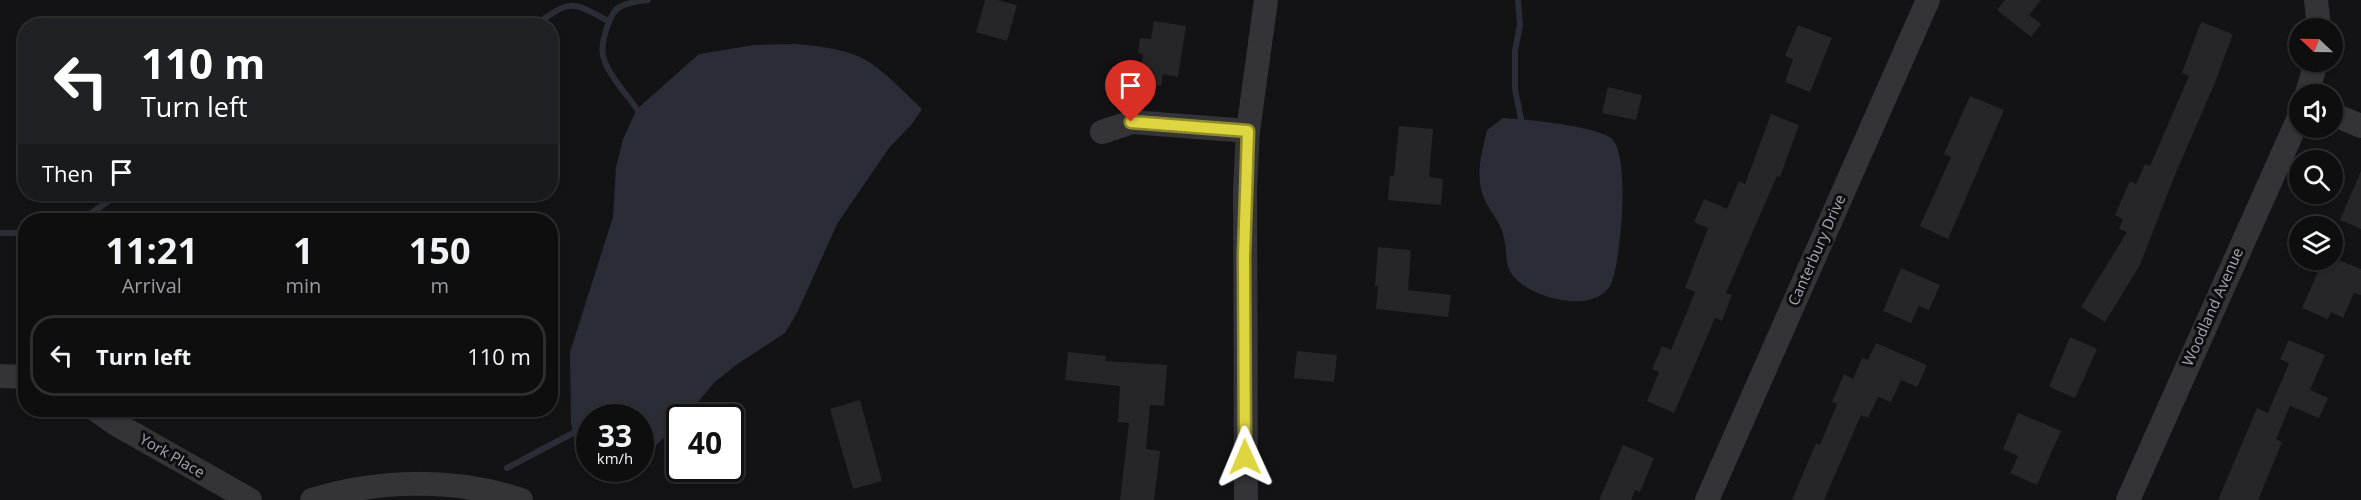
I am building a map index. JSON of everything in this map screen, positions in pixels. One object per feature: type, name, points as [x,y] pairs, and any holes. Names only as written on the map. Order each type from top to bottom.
[{"type":"street","points":[[1246,500],[1244,256],[1248,131],[1266,0]]},
{"type":"street","name":"Canterbury Drive","points":[[1707,500],[1928,0]]},
{"type":"street","points":[[2316,0],[2318,18]]},
{"type":"street","points":[[2343,119],[2361,126]]},
{"type":"street","points":[[1102,132],[1131,122],[1248,131]]},
{"type":"street","name":"Woodland Avenue","points":[[2128,500],[2290,138]]},
{"type":"street","points":[[0,376],[18,377]]},
{"type":"street","name":"York Place","points":[[106,417],[250,500]]},
{"type":"street","points":[[312,500],[341,490],[389,485],[447,485],[494,491],[520,500]]},
{"type":"shaded area","points":[[795,44],[836,49],[860,57],[884,73],[922,109],[912,124],[889,148],[837,224],[798,311],[785,333],[736,365],[715,382],[696,404],[666,404],[666,435],[654,448],[654,404],[576,404],[576,443],[571,423],[570,352],[613,217],[616,167],[623,139],[637,109],[699,54],[754,45]]},
{"type":"shaded area","points":[[1503,118],[1590,130],[1611,138],[1617,147],[1622,185],[1621,232],[1615,272],[1611,284],[1603,294],[1577,301],[1561,300],[1531,290],[1511,273],[1502,232],[1484,199],[1480,185],[1480,162],[1487,130]]},
{"type":"building","points":[[985,0],[997,0],[1017,5],[1007,41],[976,32]]},
{"type":"building","points":[[2005,0],[2041,0],[2029,15],[2041,24],[2031,37],[1997,10]]},
{"type":"building","points":[[1154,21],[1186,26],[1178,77],[1163,74],[1161,86],[1139,83],[1143,54],[1138,53],[1140,38],[1151,39]]},
{"type":"building","points":[[2201,22],[2233,34],[2140,265],[2105,322],[2081,307],[2127,232],[2119,229],[2123,219],[2115,215],[2130,181],[2136,184],[2145,164],[2150,166],[2189,76],[2182,73]]},
{"type":"building","points":[[1798,25],[1832,38],[1810,92],[1785,82],[1793,59],[1785,56]]},
{"type":"building","points":[[1608,87],[1642,95],[1636,120],[1602,113]]},
{"type":"building","points":[[1970,96],[2004,110],[1948,239],[1920,226],[1951,157],[1944,154]]},
{"type":"building","points":[[1771,114],[1799,125],[1780,177],[1777,176],[1726,293],[1732,295],[1722,321],[1715,318],[1674,413],[1647,401],[1659,372],[1652,369],[1662,346],[1671,350],[1695,292],[1685,288],[1708,228],[1694,222],[1704,199],[1727,209],[1739,181],[1745,184]]},
{"type":"building","points":[[1399,126],[1433,129],[1429,177],[1443,179],[1441,205],[1388,200],[1390,176],[1394,176]]},
{"type":"building","points":[[2361,171],[2361,229],[2343,221],[2342,216]]},
{"type":"building","points":[[1378,247],[1411,250],[1408,290],[1451,295],[1448,317],[1376,309]]},
{"type":"building","points":[[2343,262],[2361,269],[2361,295],[2354,293],[2343,318],[2331,312],[2328,319],[2302,308],[2319,270],[2343,270]]},
{"type":"building","points":[[1901,268],[1940,285],[1929,310],[1919,306],[1911,323],[1883,311]]},
{"type":"building","points":[[2070,337],[2097,349],[2075,398],[2049,387]]},
{"type":"building","points":[[2289,340],[2325,355],[2310,390],[2328,398],[2319,418],[2290,406],[2276,439],[2282,442],[2258,500],[2218,500],[2257,408],[2268,413],[2289,363],[2280,359]]},
{"type":"building","points":[[1876,343],[1927,365],[1917,387],[1901,380],[1891,402],[1878,397],[1868,418],[1861,415],[1824,500],[1792,500],[1816,443],[1820,445],[1837,404],[1832,402],[1844,374],[1853,379],[1862,358],[1868,360]]},
{"type":"building","points":[[1297,351],[1337,355],[1334,382],[1294,378]]},
{"type":"building","points":[[1068,352],[1106,356],[1105,361],[1167,365],[1164,406],[1150,405],[1146,449],[1160,451],[1154,500],[1120,500],[1129,423],[1118,422],[1120,386],[1065,380]]},
{"type":"building","points":[[860,400],[882,481],[853,489],[830,409]]},
{"type":"building","points":[[2018,413],[2061,431],[2037,485],[2010,473],[2018,456],[2003,449]]},
{"type":"building","points":[[1623,445],[1654,458],[1640,492],[1635,490],[1631,500],[1599,500]]},
{"type":"waterway","points":[[640,116],[608,68],[602,48],[614,12],[623,5],[648,0]]},
{"type":"waterway","points":[[1518,0],[1520,25],[1515,51],[1515,89],[1522,124]]},
{"type":"waterway","points":[[545,18],[563,7],[577,6],[608,21]]},
{"type":"waterway","points":[[91,213],[109,201]]},
{"type":"waterway","points":[[0,233],[18,233]]},
{"type":"waterway","points":[[507,468],[573,433],[576,428]]},
{"type":"route","points":[[1131,122],[1248,131],[1244,256],[1245,457]]}]
